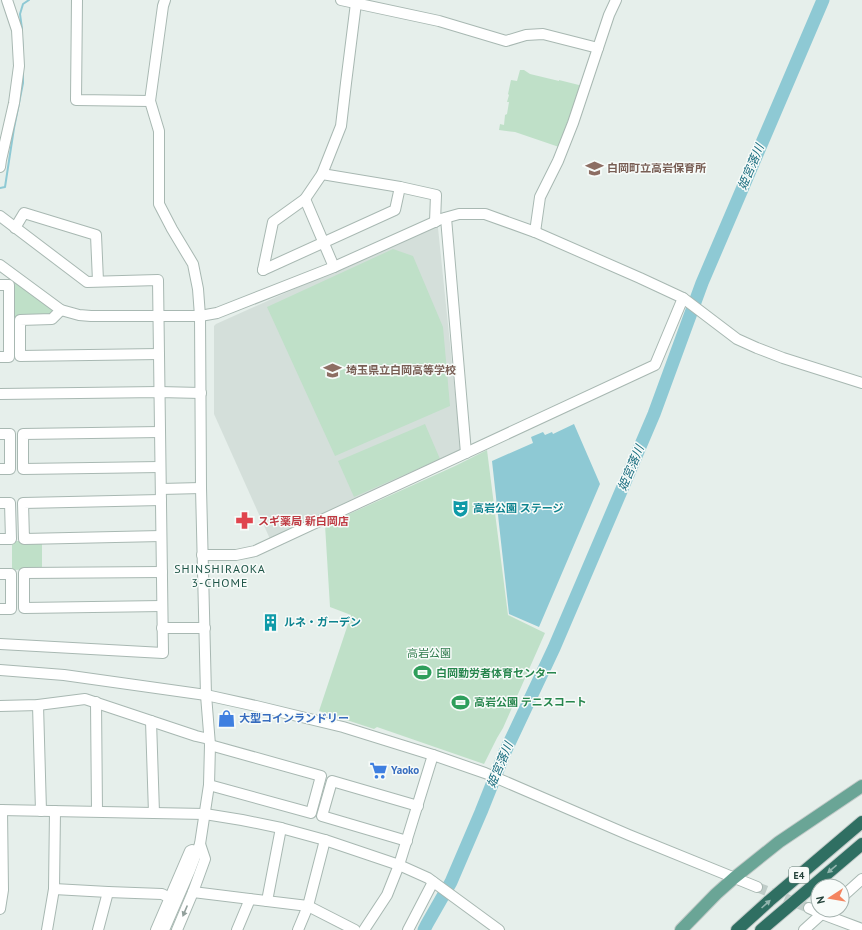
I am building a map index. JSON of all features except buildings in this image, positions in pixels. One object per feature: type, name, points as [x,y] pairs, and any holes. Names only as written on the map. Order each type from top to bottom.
[{"type":"highway","name":"E4","points":[[737,930],[862,822]]},
{"type":"highway","name":"E4","points":[[761,930],[862,844]]},
{"type":"main road","points":[[681,930],[734,878],[779,842],[862,786]]},
{"type":"street","points":[[0,167],[14,103],[19,66],[17,30],[7,0]]},
{"type":"street","points":[[77,0],[76,100],[150,101]]},
{"type":"street","points":[[164,930],[200,844],[209,785],[210,742],[206,695],[202,555],[200,316],[198,289],[193,264],[159,204],[160,131],[150,101],[165,0]]},
{"type":"street","points":[[341,0],[439,21],[506,41],[526,35],[543,34],[598,48]]},
{"type":"street","points":[[534,232],[540,197],[558,161],[609,15],[616,0]]},
{"type":"street","points":[[356,3],[342,126],[322,174],[305,199],[273,222],[263,270],[395,210],[400,187]]},
{"type":"street","points":[[322,174],[400,187],[436,195],[435,222]]},
{"type":"street","points":[[305,199],[334,267]]},
{"type":"street","points":[[15,228],[24,213],[96,235],[98,281]]},
{"type":"street","points":[[0,265],[61,310],[79,315],[200,316],[217,313],[334,267],[446,218],[459,214],[485,214],[534,232],[683,298],[737,339],[784,358],[862,384]]},
{"type":"street","points":[[0,216],[86,282],[158,280],[162,653],[0,644]]},
{"type":"street","points":[[446,218],[466,453]]},
{"type":"street","points":[[0,285],[9,286],[5,320],[9,356],[0,357]]},
{"type":"street","points":[[202,555],[236,555],[255,551],[655,365],[683,298]]},
{"type":"street","points":[[61,310],[52,319],[20,320],[20,356],[159,354]]},
{"type":"street","points":[[0,394],[159,392],[201,393]]},
{"type":"street","points":[[160,432],[23,434],[23,469],[160,466]]},
{"type":"street","points":[[0,434],[10,434],[10,469],[0,469]]},
{"type":"street","points":[[161,489],[201,488]]},
{"type":"street","points":[[161,500],[23,503],[24,539],[161,536]]},
{"type":"street","points":[[0,503],[10,503],[11,539],[0,539]]},
{"type":"street","points":[[162,572],[24,574],[24,608],[162,606]]},
{"type":"street","points":[[0,574],[11,574],[11,609],[0,609]]},
{"type":"street","points":[[162,628],[205,628]]},
{"type":"street","points":[[0,670],[64,675],[206,695],[343,727],[485,773],[629,835],[758,887]]},
{"type":"street","points":[[0,706],[38,705],[85,699],[210,742],[321,776],[311,813],[209,785]]},
{"type":"street","points":[[96,702],[97,812]]},
{"type":"street","points":[[38,705],[41,811]]},
{"type":"street","points":[[151,721],[154,813]]},
{"type":"street","points":[[364,930],[387,895],[399,865],[433,756]]},
{"type":"street","points":[[406,841],[322,816],[332,781],[418,806]]},
{"type":"street","points":[[0,909],[3,890],[1,810],[205,814],[282,828],[326,840],[399,865],[428,878],[499,930]]},
{"type":"street","points":[[47,930],[54,890],[55,811]]},
{"type":"street","points":[[267,901],[282,828]]},
{"type":"street","points":[[298,930],[308,906],[326,840]]},
{"type":"street","points":[[177,930],[205,859],[200,844]]},
{"type":"street","points":[[156,930],[190,851],[200,844]]},
{"type":"street","points":[[850,890],[862,879]]},
{"type":"street","points":[[408,930],[434,882]]},
{"type":"street","points":[[54,890],[162,894],[170,898]]},
{"type":"street","points":[[98,930],[108,892]]},
{"type":"street","points":[[193,892],[308,906],[355,930]]},
{"type":"street","points":[[237,930],[250,899]]},
{"type":"street","points":[[804,930],[817,918]]},
{"type":"street","points":[[837,918],[862,929]]},
{"type":"shaded area","name":"埼玉県立白岡高等学校","points":[[435,226],[438,228],[461,450],[270,539],[214,414],[214,326]]},
{"type":"green space","points":[[520,70],[524,70],[530,74],[583,86],[559,147],[515,132],[499,130],[500,124],[504,125],[505,115],[507,114],[509,102],[507,102],[511,80],[517,81]]},
{"type":"green space","points":[[393,249],[413,256],[443,327],[450,406],[335,456],[267,307]]},
{"type":"green space","points":[[11,278],[53,310],[48,317],[13,318]]},
{"type":"green space","points":[[425,424],[440,459],[354,497],[338,461]]},
{"type":"green space","name":"高岩公園","points":[[487,450],[508,615],[545,633],[503,728],[484,764],[377,727],[374,729],[319,711],[351,615],[330,607],[325,525]]},
{"type":"green space","points":[[12,541],[42,541],[42,569],[12,570]]},
{"type":"water","points":[[574,424],[600,484],[539,627],[509,614],[492,461],[533,443],[531,437],[543,432],[545,435],[552,432],[553,434]]},
{"type":"waterway","points":[[22,29],[20,14],[23,4],[29,0]]},
{"type":"waterway","name":"姫宮落川","points":[[424,930],[451,882],[505,752],[554,648],[654,414],[702,283],[823,0]]},
{"type":"waterway","points":[[22,38],[23,53]]},
{"type":"waterway","points":[[0,188],[5,187],[23,83],[23,70]]},
{"type":"tunnel","points":[[757,887],[809,908]]},
{"type":"place","name":"白岡町立高岩保育所","points":[[594,168]]},
{"type":"place","name":"埼玉県立白岡高等学校","points":[[333,370]]},
{"type":"place","name":"高岩公園 ステージ","points":[[460,508]]},
{"type":"place","name":"スギ薬局 新白岡店","points":[[245,521]]},
{"type":"place","name":"ルネ・ガーデン","points":[[271,622]]},
{"type":"place","name":"白岡勤労者体育センター","points":[[423,673]]},
{"type":"place","name":"高岩公園 テニスコート","points":[[461,702]]},
{"type":"place","name":"大型コインランドリー","points":[[226,718]]},
{"type":"place","name":"Yaoko","points":[[378,770]]},
{"type":"district","name":"SHINSHIRAOKA 3-CHOME","points":[[220,576]]}]
